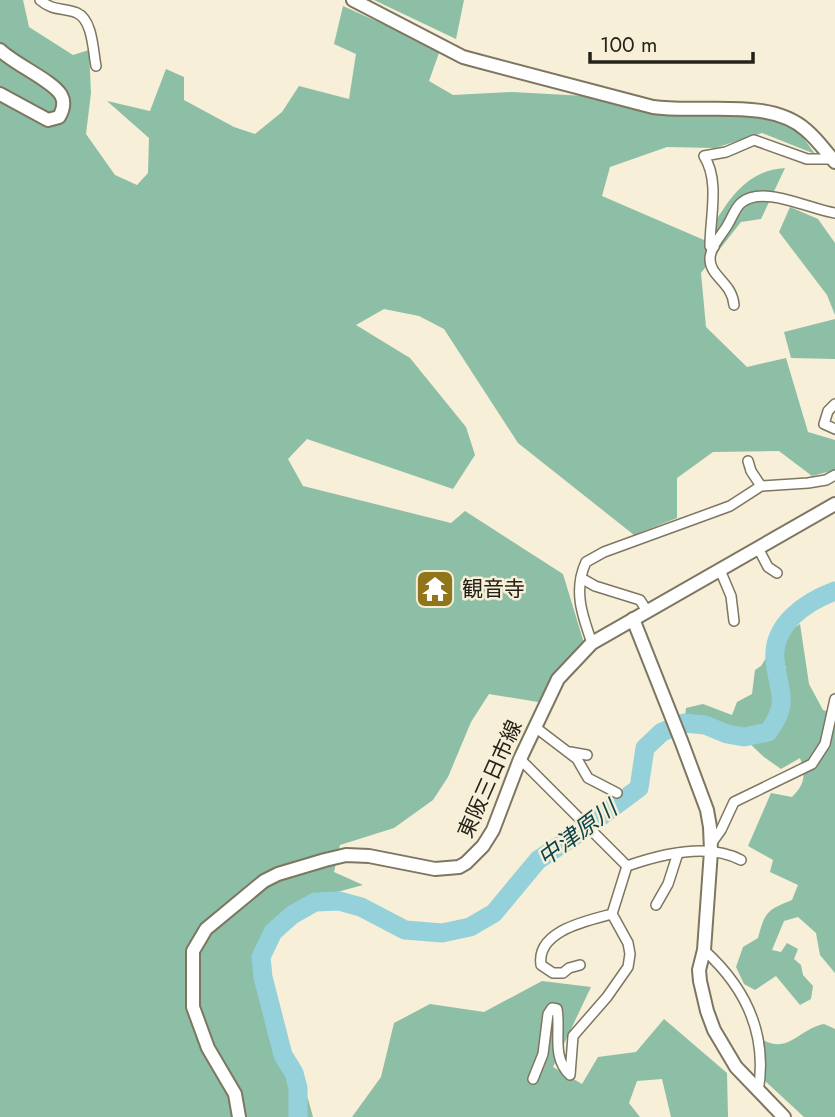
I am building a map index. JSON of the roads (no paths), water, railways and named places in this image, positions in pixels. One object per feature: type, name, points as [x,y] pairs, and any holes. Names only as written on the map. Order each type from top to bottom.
[{"type":"main road","points":[[353,0],[463,57],[474,60],[653,107],[672,110],[758,110],[784,116],[805,129],[834,161]]},
{"type":"main road","points":[[0,50],[56,89],[63,100],[62,111],[59,117],[48,120],[0,94]]},
{"type":"main road","name":"東阪三日市線","points":[[239,1117],[234,1094],[208,1048],[193,1007],[193,951],[206,929],[264,881],[325,860],[358,855],[435,869],[459,867],[484,846],[493,830],[520,759],[558,679],[592,642],[835,504]]},
{"type":"main road","points":[[633,619],[707,810],[711,847],[700,981],[707,1011],[729,1056],[758,1093],[783,1117]]},
{"type":"street","points":[[40,0],[49,8],[78,13],[86,20],[96,66]]},
{"type":"street","points":[[714,247],[710,246],[709,229],[713,203],[712,176],[704,156],[726,152],[754,140],[807,159],[834,161]]},
{"type":"street","points":[[734,305],[733,293],[713,271],[710,260],[714,247],[741,204],[750,199],[779,198],[835,213]]},
{"type":"street","points":[[835,404],[828,411],[824,424],[835,429]]},
{"type":"street","points":[[747,461],[761,486]]},
{"type":"street","points":[[592,642],[579,605],[581,578],[586,562],[604,552],[730,506],[761,486],[808,483],[826,480],[835,475]]},
{"type":"street","points":[[758,548],[768,567],[777,573]]},
{"type":"street","points":[[720,570],[732,596],[734,621]]},
{"type":"street","points":[[581,578],[595,586],[640,600],[648,611]]},
{"type":"street","points":[[711,847],[734,802],[812,764],[825,744],[835,699]]},
{"type":"street","points":[[535,727],[582,765],[588,778],[617,793]]},
{"type":"street","points":[[568,752],[587,755]]},
{"type":"street","points":[[520,759],[627,866]]},
{"type":"street","points":[[627,866],[653,857],[711,847],[741,860]]},
{"type":"street","points":[[656,905],[668,884],[678,853]]},
{"type":"street","points":[[533,1079],[543,1054],[548,1014],[552,1009],[557,1009],[559,1019],[556,1045],[566,1072],[570,1075],[573,1036],[607,997],[628,967],[628,943],[612,914],[627,866]]},
{"type":"street","points":[[580,965],[563,973],[553,973],[541,965],[539,954],[552,937],[589,920],[612,914]]},
{"type":"street","points":[[704,950],[724,969],[745,998],[762,1062],[758,1093]]},
{"type":"waterway","name":"中津原川","points":[[298,1117],[298,1088],[294,1073],[283,1055],[263,977],[261,957],[273,932],[292,915],[315,902],[339,901],[361,907],[405,930],[442,933],[470,927],[494,913],[538,860],[639,788],[645,748],[662,732],[684,723],[705,725],[727,734],[744,737],[768,732],[775,722],[781,704],[775,660],[779,636],[785,625],[802,608],[835,591]]},
{"type":"place","name":"観音寺","points":[[435,589]]}]
